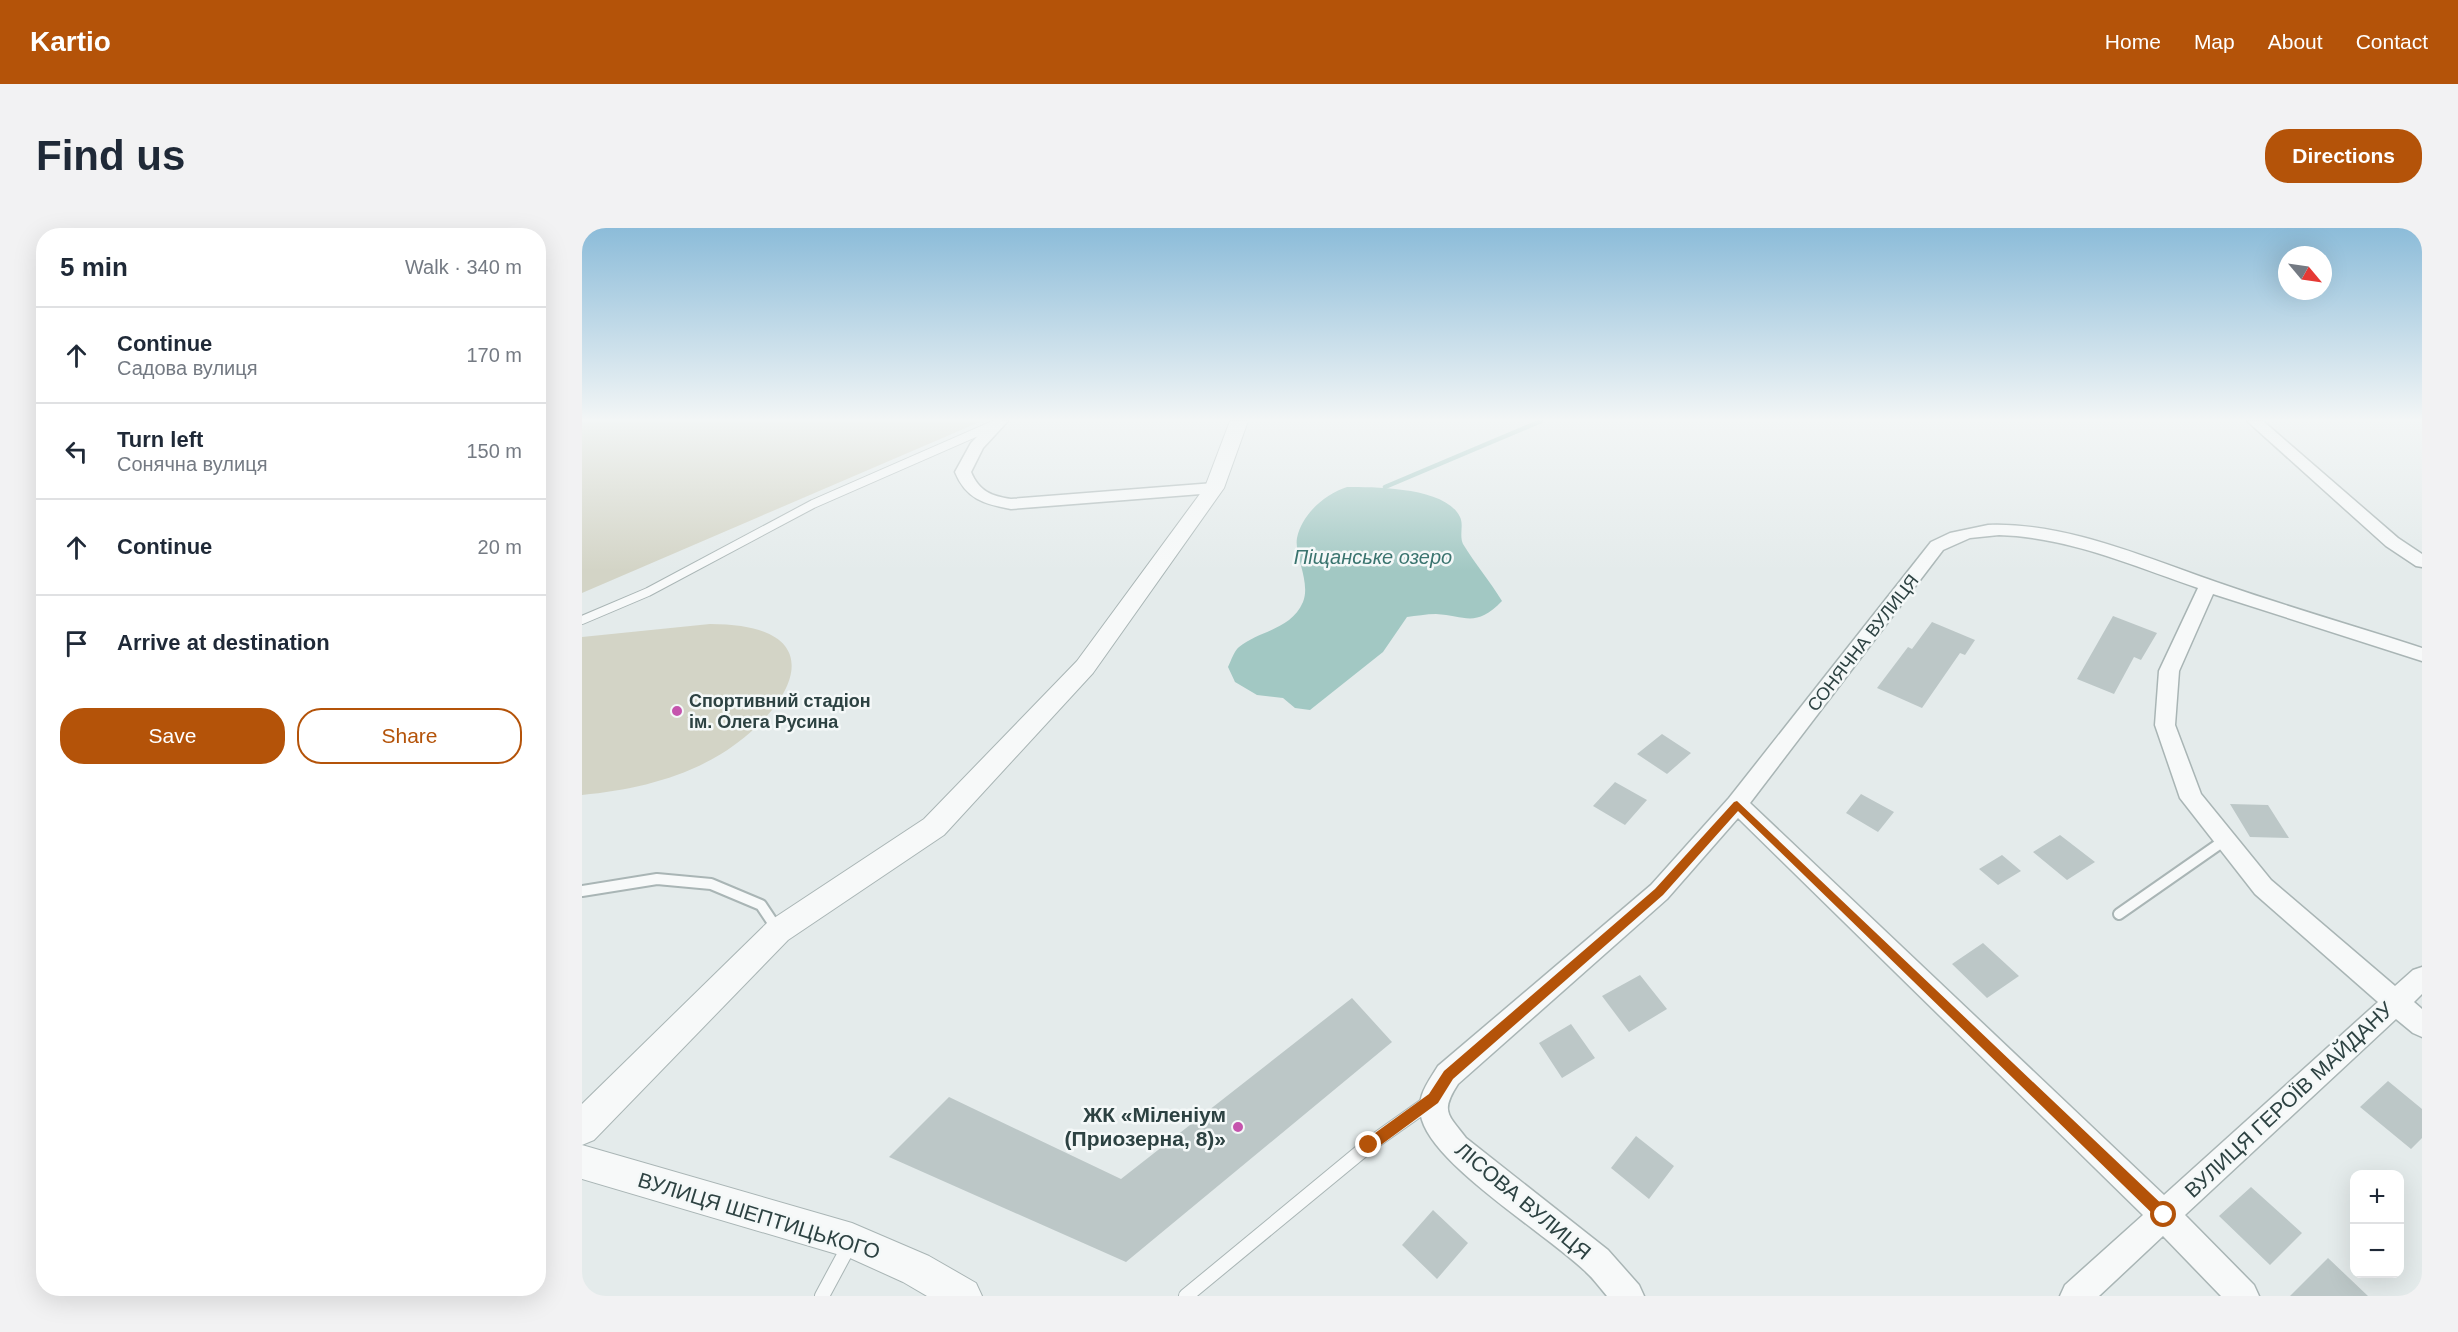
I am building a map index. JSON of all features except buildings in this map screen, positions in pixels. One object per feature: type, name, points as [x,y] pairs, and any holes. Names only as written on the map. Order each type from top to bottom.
[{"type":"street","points":[[964,471],[968,486],[986,500],[1011,504],[1214,488]]},
{"type":"street","points":[[582,1128],[778,931],[934,827],[1085,668],[1214,488],[1220,471]]},
{"type":"street","points":[[2311,471],[2392,542],[2422,562]]},
{"type":"street","name":"СОНЯЧНА ВУЛИЦЯ","points":[[1433,1099],[1448,1075],[1659,892],[1737,804],[1937,546],[1953,537],[1976,531],[2019,530],[2099,548],[2422,655]]},
{"type":"street","points":[[2208,586],[2169,670],[2165,725],[2191,798],[2263,887],[2422,1025]]},
{"type":"street","points":[[1737,804],[2164,1215],[2243,1296]]},
{"type":"street","name":"ВУЛИЦЯ ГЕРОЇВ МАЙДАНУ","points":[[2076,1296],[2422,978]]},
{"type":"street","name":"ЛІСОВА ВУЛИЦЯ","points":[[1433,1099],[1435,1119],[1456,1148],[1597,1261],[1628,1296]]},
{"type":"street","name":"ВУЛИЦЯ ШЕПТИЦЬКОГО","points":[[582,1162],[852,1241],[916,1269],[963,1296]]},
{"type":"lane","points":[[582,620],[654,590],[718,552],[779,520],[885,471]]},
{"type":"lane","points":[[2119,914],[2225,840]]},
{"type":"lane","points":[[582,891],[657,879],[711,884],[760,905],[778,931]]},
{"type":"lane","points":[[1186,1296],[1369,1145],[1433,1099]]},
{"type":"lane","points":[[822,1296],[852,1241]]},
{"type":"shaded area","points":[[582,471],[866,471],[582,593]]},
{"type":"shaded area","name":"Спортивний стадіон ім. Олега Русина","points":[[710,624],[750,628],[776,638],[789,653],[791,671],[784,692],[769,714],[747,735],[721,754],[688,771],[636,787],[582,795],[582,637]]},
{"type":"water","name":"Піщанське озеро","points":[[1347,487],[1374,487],[1425,494],[1452,507],[1461,520],[1463,544],[1502,601],[1478,618],[1436,614],[1407,617],[1383,652],[1310,710],[1295,708],[1283,698],[1257,695],[1235,682],[1228,667],[1239,647],[1283,624],[1298,611],[1305,594],[1297,545],[1300,529],[1316,506]]},
{"type":"waterway","points":[[1385,487],[1423,471]]},
{"type":"place","name":"Спортивний стадіон ім. Олега Русина","points":[[677,711]]},
{"type":"place","name":"ЖК «Міленіум (Приозерна, 8)»","points":[[1238,1127]]},
{"type":"route","points":[[1369,1145],[1433,1099],[1448,1075],[1659,892],[1737,804],[2164,1215]]}]
